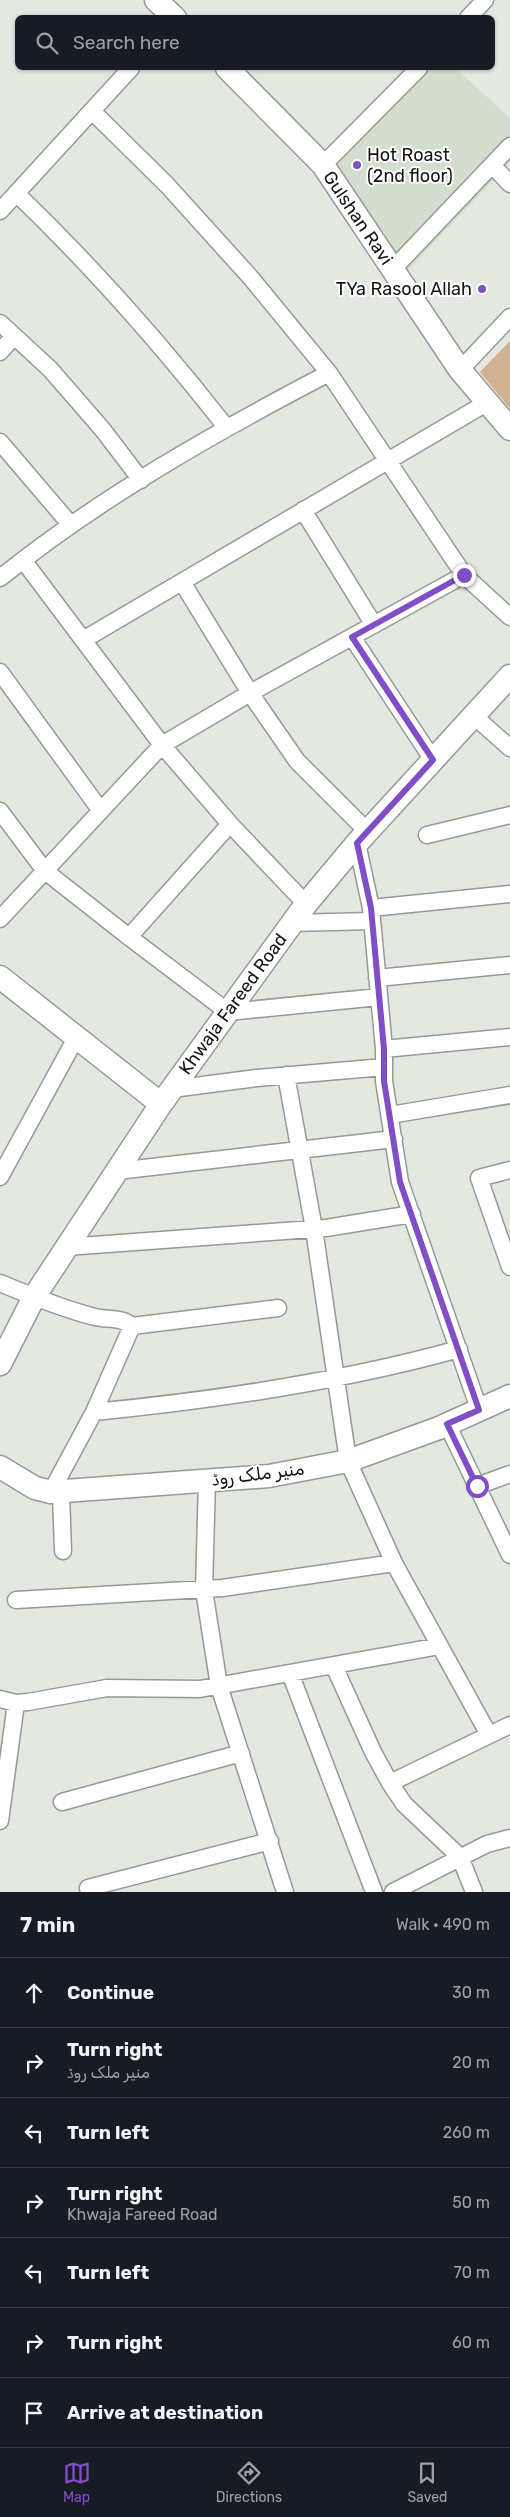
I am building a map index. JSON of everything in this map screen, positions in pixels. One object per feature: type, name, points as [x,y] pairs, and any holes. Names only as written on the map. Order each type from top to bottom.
[{"type":"street","points":[[156,0],[172,15]]},
{"type":"street","points":[[471,15],[485,0]]},
{"type":"street","points":[[0,211],[129,70]]},
{"type":"street","name":"Gulshan Ravi","points":[[229,70],[323,165],[460,370],[510,429]]},
{"type":"street","points":[[323,165],[417,70]]},
{"type":"street","points":[[92,111],[167,185],[252,278],[329,373],[464,575],[510,617]]},
{"type":"street","points":[[393,269],[510,146]]},
{"type":"street","points":[[492,165],[510,184]]},
{"type":"street","points":[[16,193],[68,244],[167,351],[226,427]]},
{"type":"street","points":[[460,370],[510,317]]},
{"type":"street","points":[[0,323],[50,369],[103,430],[141,480]]},
{"type":"street","points":[[0,352],[14,336]]},
{"type":"street","points":[[0,578],[70,524],[226,427],[329,373]]},
{"type":"street","points":[[83,640],[488,402]]},
{"type":"street","points":[[0,442],[70,524]]},
{"type":"street","points":[[303,510],[374,625]]},
{"type":"street","points":[[23,560],[162,745],[230,824],[306,904]]},
{"type":"street","points":[[0,919],[162,745],[464,575]]},
{"type":"street","points":[[182,582],[250,694],[297,761],[362,837],[384,1049],[384,1067],[400,1182],[479,1410]]},
{"type":"street","points":[[352,637],[433,760]]},
{"type":"street","points":[[0,672],[101,811]]},
{"type":"street","name":"Khwaja Fareed Road","points":[[0,1364],[34,1297],[166,1096],[306,904],[362,837],[510,676]]},
{"type":"street","points":[[474,716],[510,748]]},
{"type":"street","points":[[0,811],[45,871],[129,938],[228,1012],[379,997]]},
{"type":"street","points":[[427,835],[510,815]]},
{"type":"street","points":[[129,938],[230,824]]},
{"type":"street","points":[[292,923],[371,915],[510,894]]},
{"type":"street","points":[[377,978],[510,965]]},
{"type":"street","points":[[0,977],[76,1038],[166,1096],[286,1075],[384,1067]]},
{"type":"street","points":[[0,1177],[76,1038]]},
{"type":"street","points":[[384,1049],[510,1038]]},
{"type":"street","points":[[286,1075],[314,1229],[348,1461],[394,1562],[490,1735]]},
{"type":"street","points":[[390,1115],[510,1095]]},
{"type":"street","points":[[117,1172],[394,1139]]},
{"type":"street","points":[[510,1170],[479,1178],[510,1267]]},
{"type":"street","points":[[66,1247],[314,1229],[412,1214]]},
{"type":"street","points":[[0,1282],[34,1297],[97,1317],[124,1320],[132,1326],[278,1308]]},
{"type":"street","points":[[63,1551],[56,1492],[132,1326]]},
{"type":"street","points":[[94,1412],[175,1404],[336,1377],[393,1367],[459,1349]]},
{"type":"street","name":"منیر ملک روڈ","points":[[0,1467],[35,1488],[56,1492],[269,1476],[348,1461],[447,1424],[510,1396]]},
{"type":"street","points":[[447,1424],[510,1555]]},
{"type":"street","points":[[477,1486],[510,1474]]},
{"type":"street","points":[[207,1480],[204,1590],[219,1686],[242,1752],[285,1892]]},
{"type":"street","points":[[16,1600],[204,1590],[394,1562]]},
{"type":"street","points":[[0,1698],[16,1703],[107,1688],[200,1689],[440,1646]]},
{"type":"street","points":[[334,1666],[373,1752],[390,1783],[404,1804],[460,1857],[474,1892]]},
{"type":"street","points":[[290,1673],[374,1892]]},
{"type":"street","points":[[0,1822],[16,1703]]},
{"type":"street","points":[[390,1783],[510,1725]]},
{"type":"street","points":[[62,1802],[242,1752]]},
{"type":"street","points":[[393,1892],[487,1844],[510,1838]]},
{"type":"street","points":[[89,1892],[88,1888],[270,1842]]},
{"type":"shaded area","points":[[417,70],[457,70],[510,118],[510,162],[399,280],[323,165]]},
{"type":"shaded area","points":[[510,341],[510,409],[480,372]]},
{"type":"place","name":"Hot Roast (2nd floor)","points":[[357,165]]},
{"type":"place","name":"TYa Rasool Allah","points":[[482,289]]},
{"type":"route","points":[[464,575],[352,637],[433,760],[357,843],[371,908],[384,1049],[384,1081],[400,1182],[417,1226],[479,1410],[447,1424],[477,1486]]}]
